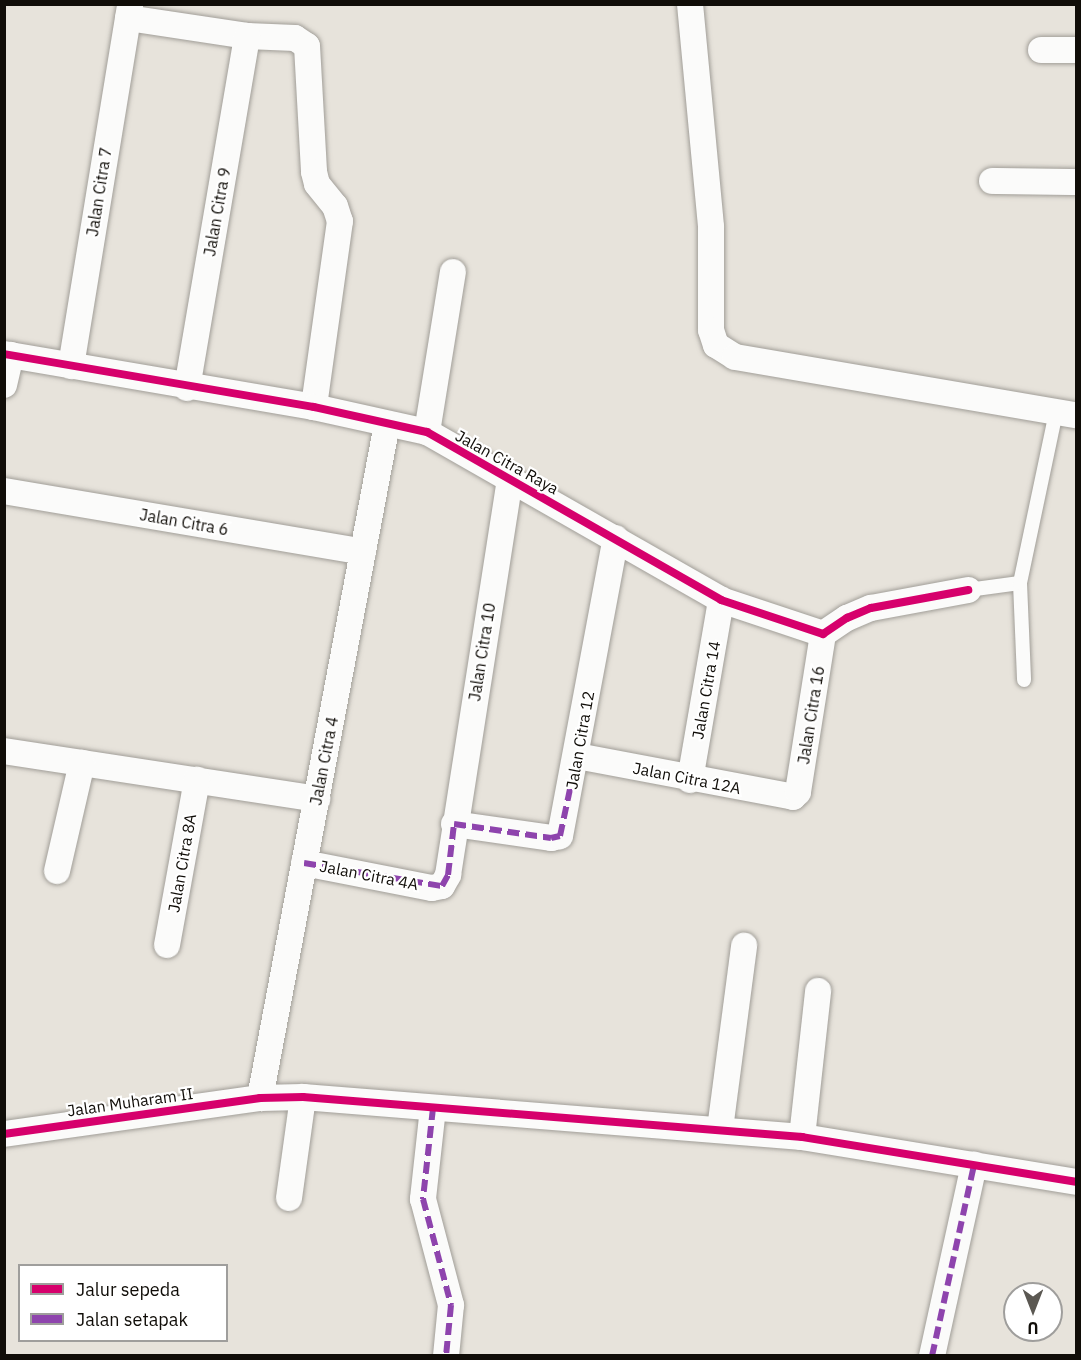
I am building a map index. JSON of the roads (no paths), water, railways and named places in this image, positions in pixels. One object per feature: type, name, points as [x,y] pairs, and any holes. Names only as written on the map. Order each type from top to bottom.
[{"type":"street","points":[[690,4],[711,227],[711,330],[716,345],[735,357],[1066,413]]},
{"type":"street","points":[[129,11],[247,36],[295,38],[307,46],[314,172],[317,184],[339,213],[314,407]]},
{"type":"street","name":"Jalan Citra 7","points":[[71,366],[129,11]]},
{"type":"street","name":"Jalan Citra 9","points":[[187,388],[247,36]]},
{"type":"street","points":[[1041,50],[1077,50]]},
{"type":"street","points":[[992,181],[1077,182]]},
{"type":"street","points":[[427,432],[453,272]]},
{"type":"street","points":[[4,385],[8,355]]},
{"type":"street","name":"Jalan Citra Raya","points":[[8,355],[187,388],[314,407],[427,432],[721,600],[823,634]]},
{"type":"street","name":"Jalan Citra 4","points":[[260,1098],[387,424]]},
{"type":"street","name":"Jalan Citra 10","points":[[454,824],[510,480]]},
{"type":"street","name":"Jalan Citra 6","points":[[4,490],[363,552]]},
{"type":"street","name":"Jalan Citra 12","points":[[454,824],[551,838],[560,836],[577,756],[616,538]]},
{"type":"street","points":[[823,634],[872,608],[968,590]]},
{"type":"street","name":"Jalan Citra 14","points":[[690,780],[721,600]]},
{"type":"street","name":"Jalan Citra 16","points":[[796,795],[823,634]]},
{"type":"street","points":[[4,751],[317,799]]},
{"type":"street","name":"Jalan Citra 12A","points":[[577,756],[690,780],[796,795]]},
{"type":"street","points":[[57,871],[82,763]]},
{"type":"street","name":"Jalan Citra 8A","points":[[167,945],[197,780]]},
{"type":"street","name":"Jalan Citra 4A","points":[[304,862],[442,886],[448,875],[454,824]]},
{"type":"street","points":[[720,1129],[744,946]]},
{"type":"street","points":[[802,1137],[818,991]]},
{"type":"street","points":[[289,1198],[303,1097]]},
{"type":"street","name":"Jalan Muharam II","points":[[4,1134],[260,1098],[303,1097],[802,1137],[1077,1182]]},
{"type":"street","points":[[433,1108],[423,1199],[451,1305],[446,1356]]},
{"type":"street","points":[[932,1356],[974,1165]]},
{"type":"lane","points":[[1024,680],[1020,584],[1066,413]]},
{"type":"lane","points":[[968,590],[1020,584]]}]
